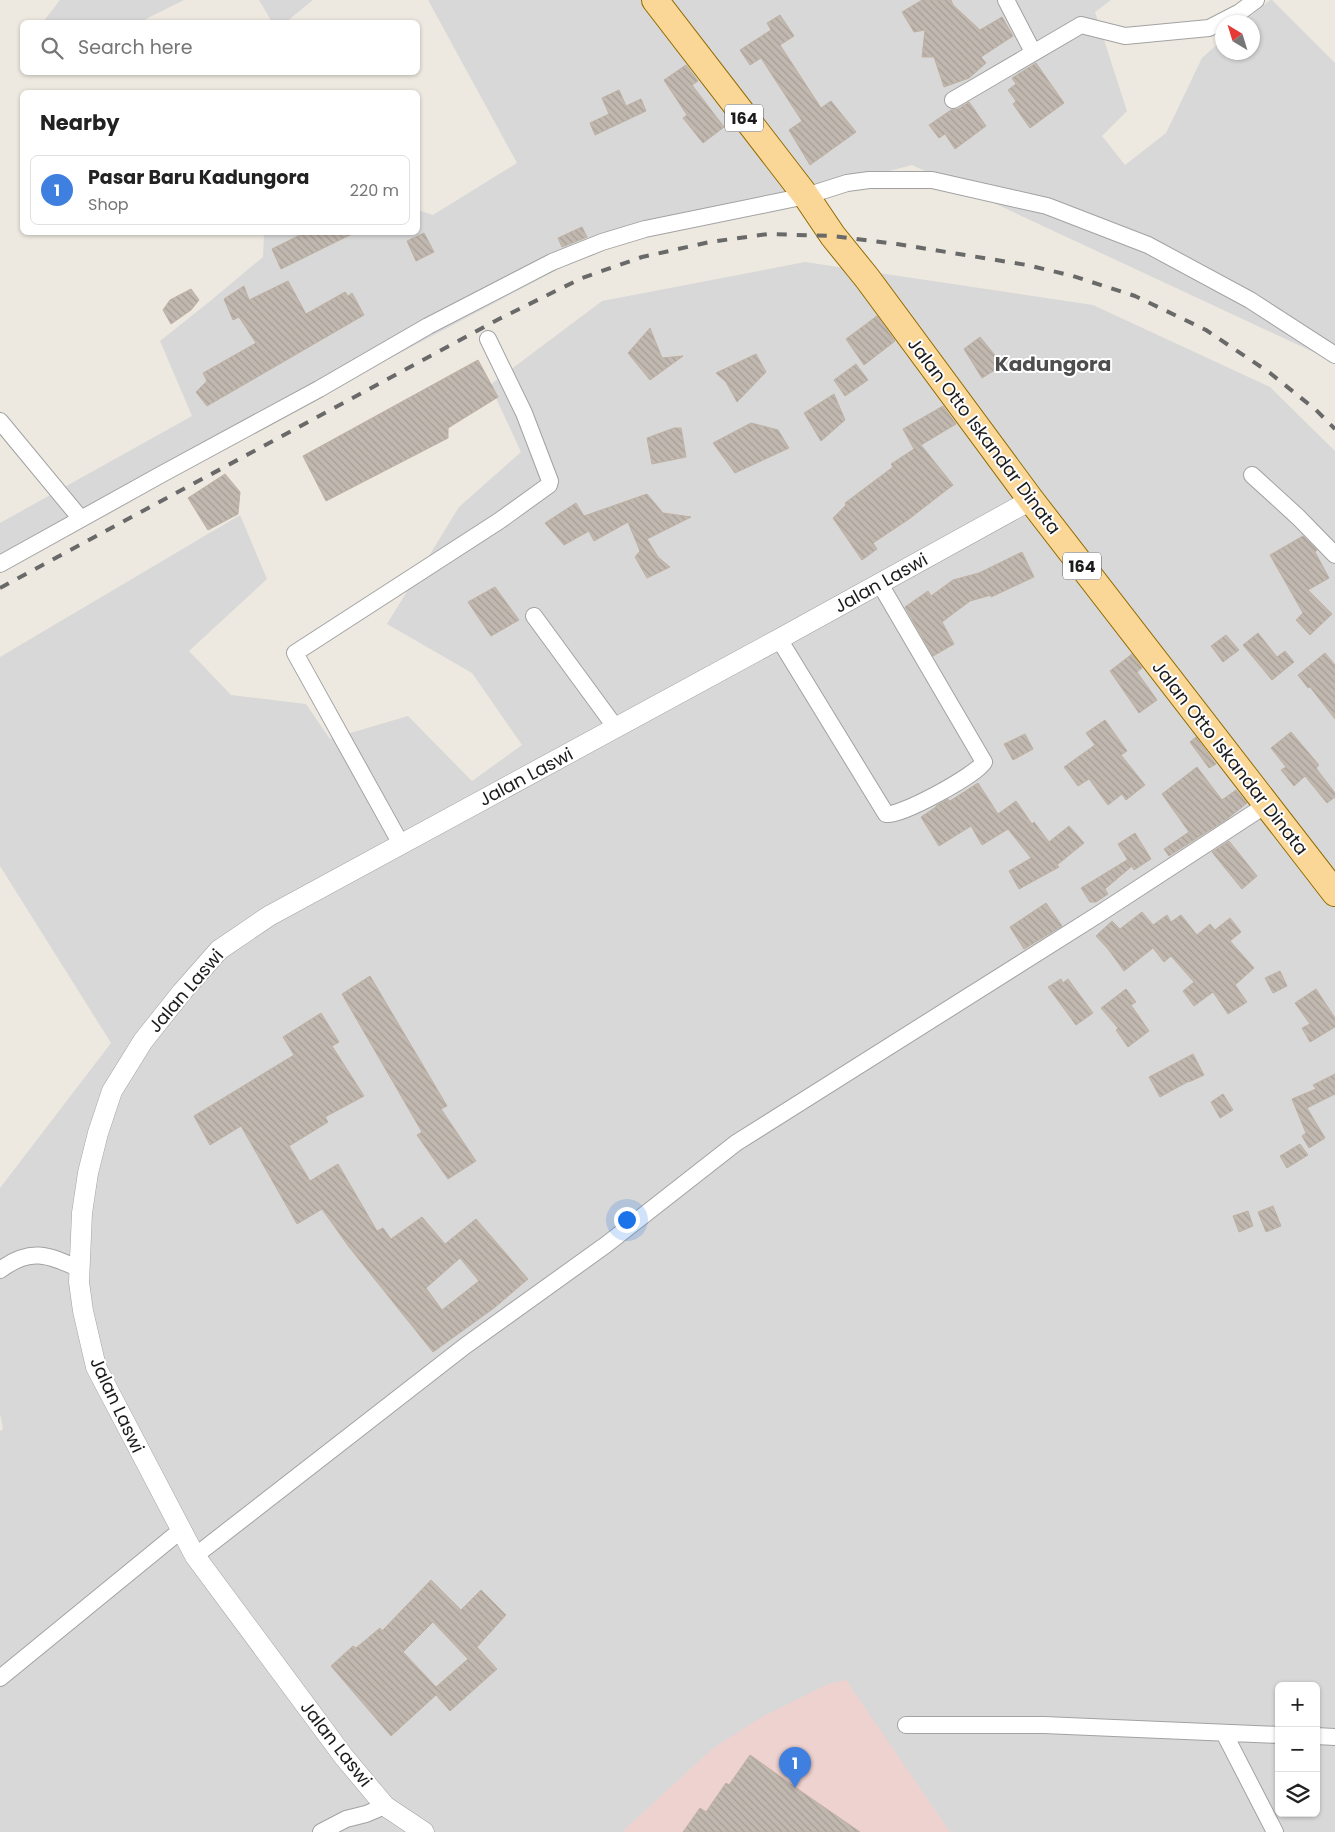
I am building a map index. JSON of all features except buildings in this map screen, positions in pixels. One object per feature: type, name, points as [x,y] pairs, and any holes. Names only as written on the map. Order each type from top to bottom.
[{"type":"main road","name":"Jalan Otto Iskandar Dinata","points":[[655,0],[806,196],[833,236],[867,278],[1031,500],[1266,805],[1331,878]]},
{"type":"street","points":[[1006,0],[1033,52]]},
{"type":"street","points":[[954,100],[1081,25],[1125,36],[1209,28],[1240,12],[1256,0]]},
{"type":"street","points":[[0,564],[319,389],[428,326],[552,262],[602,242],[645,229],[806,196],[847,184],[869,180],[932,180],[1047,206],[1148,245],[1250,300],[1335,355]]},
{"type":"street","points":[[401,844],[295,654],[549,485],[550,481],[524,413],[488,339]]},
{"type":"street","points":[[0,421],[81,519]]},
{"type":"street","points":[[1252,475],[1298,517],[1335,555]]},
{"type":"street","name":"Jalan Laswi","points":[[424,1832],[385,1806],[344,1757],[195,1556],[180,1531],[96,1367],[83,1311],[79,1282],[82,1213],[88,1173],[98,1133],[112,1091],[143,1041],[219,950],[269,916],[1031,500]]},
{"type":"street","points":[[779,639],[886,814],[890,815],[907,809],[956,783],[975,772],[984,762],[880,584]]},
{"type":"street","points":[[534,616],[616,728]]},
{"type":"street","points":[[195,1556],[465,1346],[607,1244],[736,1144],[1090,920],[1266,805]]},
{"type":"street","points":[[0,1270],[11,1262],[29,1256],[46,1256],[80,1269]]},
{"type":"street","points":[[0,1678],[180,1531]]},
{"type":"street","points":[[906,1726],[1044,1725],[1275,1735]]},
{"type":"street","points":[[1224,1733],[1275,1832]]},
{"type":"street","points":[[1320,1736],[1335,1737]]},
{"type":"street","points":[[321,1832],[346,1819],[366,1814],[385,1806]]},
{"type":"shaded area","points":[[60,0],[184,0],[144,20],[45,20]]},
{"type":"shaded area","points":[[259,0],[313,0],[288,20],[271,20]]},
{"type":"shaded area","points":[[428,0],[1111,0],[1095,12],[1127,111],[1102,136],[1125,165],[1166,133],[1202,58],[1215,46],[1215,60],[1260,60],[1260,15],[1252,15],[1270,0],[1335,63],[1335,362],[912,165],[600,247],[0,565],[0,523],[192,416],[160,341],[263,257],[264,235],[420,235],[420,211],[433,215],[517,163]]},
{"type":"shaded area","points":[[805,262],[1093,305],[1270,387],[1335,451],[1335,1832],[0,1832],[0,1431],[3,1429],[0,1414],[0,1188],[111,1043],[0,866],[0,657],[240,515],[267,579],[189,651],[231,695],[306,704],[330,739],[408,716],[472,781],[522,745],[472,673],[387,624],[459,507],[521,452],[490,385],[602,301]]},
{"type":"shaded area","points":[[846,1680],[950,1832],[622,1832],[712,1749],[760,1718],[828,1684]]},
{"type":"railway","points":[[0,588],[499,319],[582,278],[642,257],[710,242],[768,234],[833,236],[897,244],[1027,265],[1073,276],[1135,296],[1206,330],[1270,373],[1316,410],[1335,429]]},
{"type":"place","name":"Pasar Baru Kadungora","points":[[795,1788]]},
{"type":"district","name":"Kadungora","points":[[1053,364]]}]
